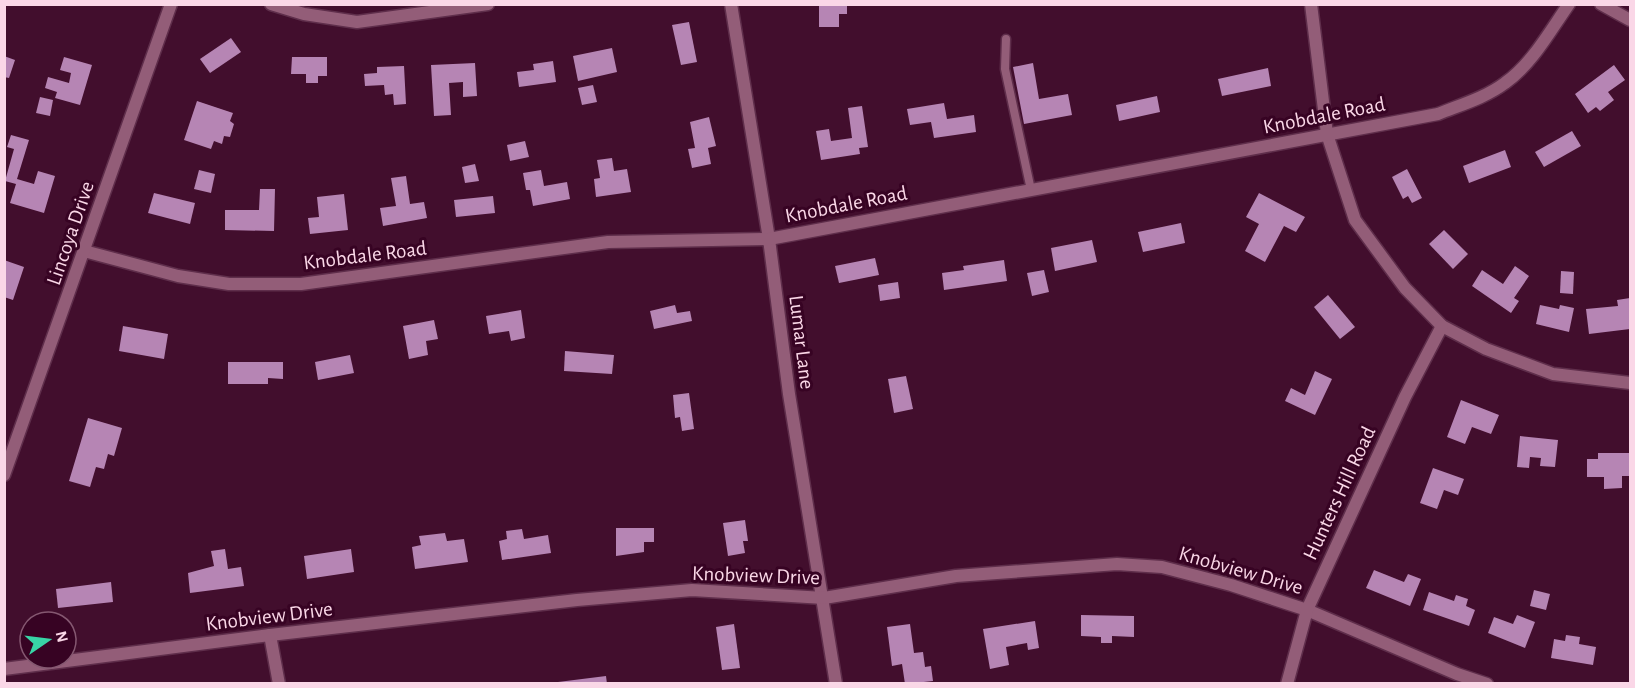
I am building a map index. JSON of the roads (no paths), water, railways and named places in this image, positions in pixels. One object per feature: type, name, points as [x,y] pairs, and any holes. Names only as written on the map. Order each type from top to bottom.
[{"type":"street","name":"Lincoya Drive","points":[[4,475],[171,4]]},
{"type":"street","points":[[271,4],[304,14],[357,22],[488,4]]},
{"type":"street","name":"Lumar Lane","points":[[731,4],[770,239],[789,394],[824,598],[836,684]]},
{"type":"street","points":[[1311,4],[1327,134],[1356,220],[1405,288],[1443,326],[1486,349],[1553,374],[1630,383]]},
{"type":"street","name":"Knobdale Road","points":[[84,251],[178,276],[230,284],[301,284],[608,242],[770,239],[1438,114],[1472,101],[1505,83],[1536,52],[1569,4]]},
{"type":"street","points":[[1601,4],[1630,20]]},
{"type":"street","name":"Hunters Hill Road","points":[[1287,684],[1307,610],[1402,404],[1443,326]]},
{"type":"street","name":"Knobview Drive","points":[[4,669],[270,635],[566,601],[692,590],[824,598],[956,576],[1117,564],[1162,567],[1231,585],[1307,610],[1457,674],[1487,684]]},
{"type":"street","points":[[270,635],[279,684]]},
{"type":"lane","points":[[1006,39],[1005,69],[1031,190]]}]
